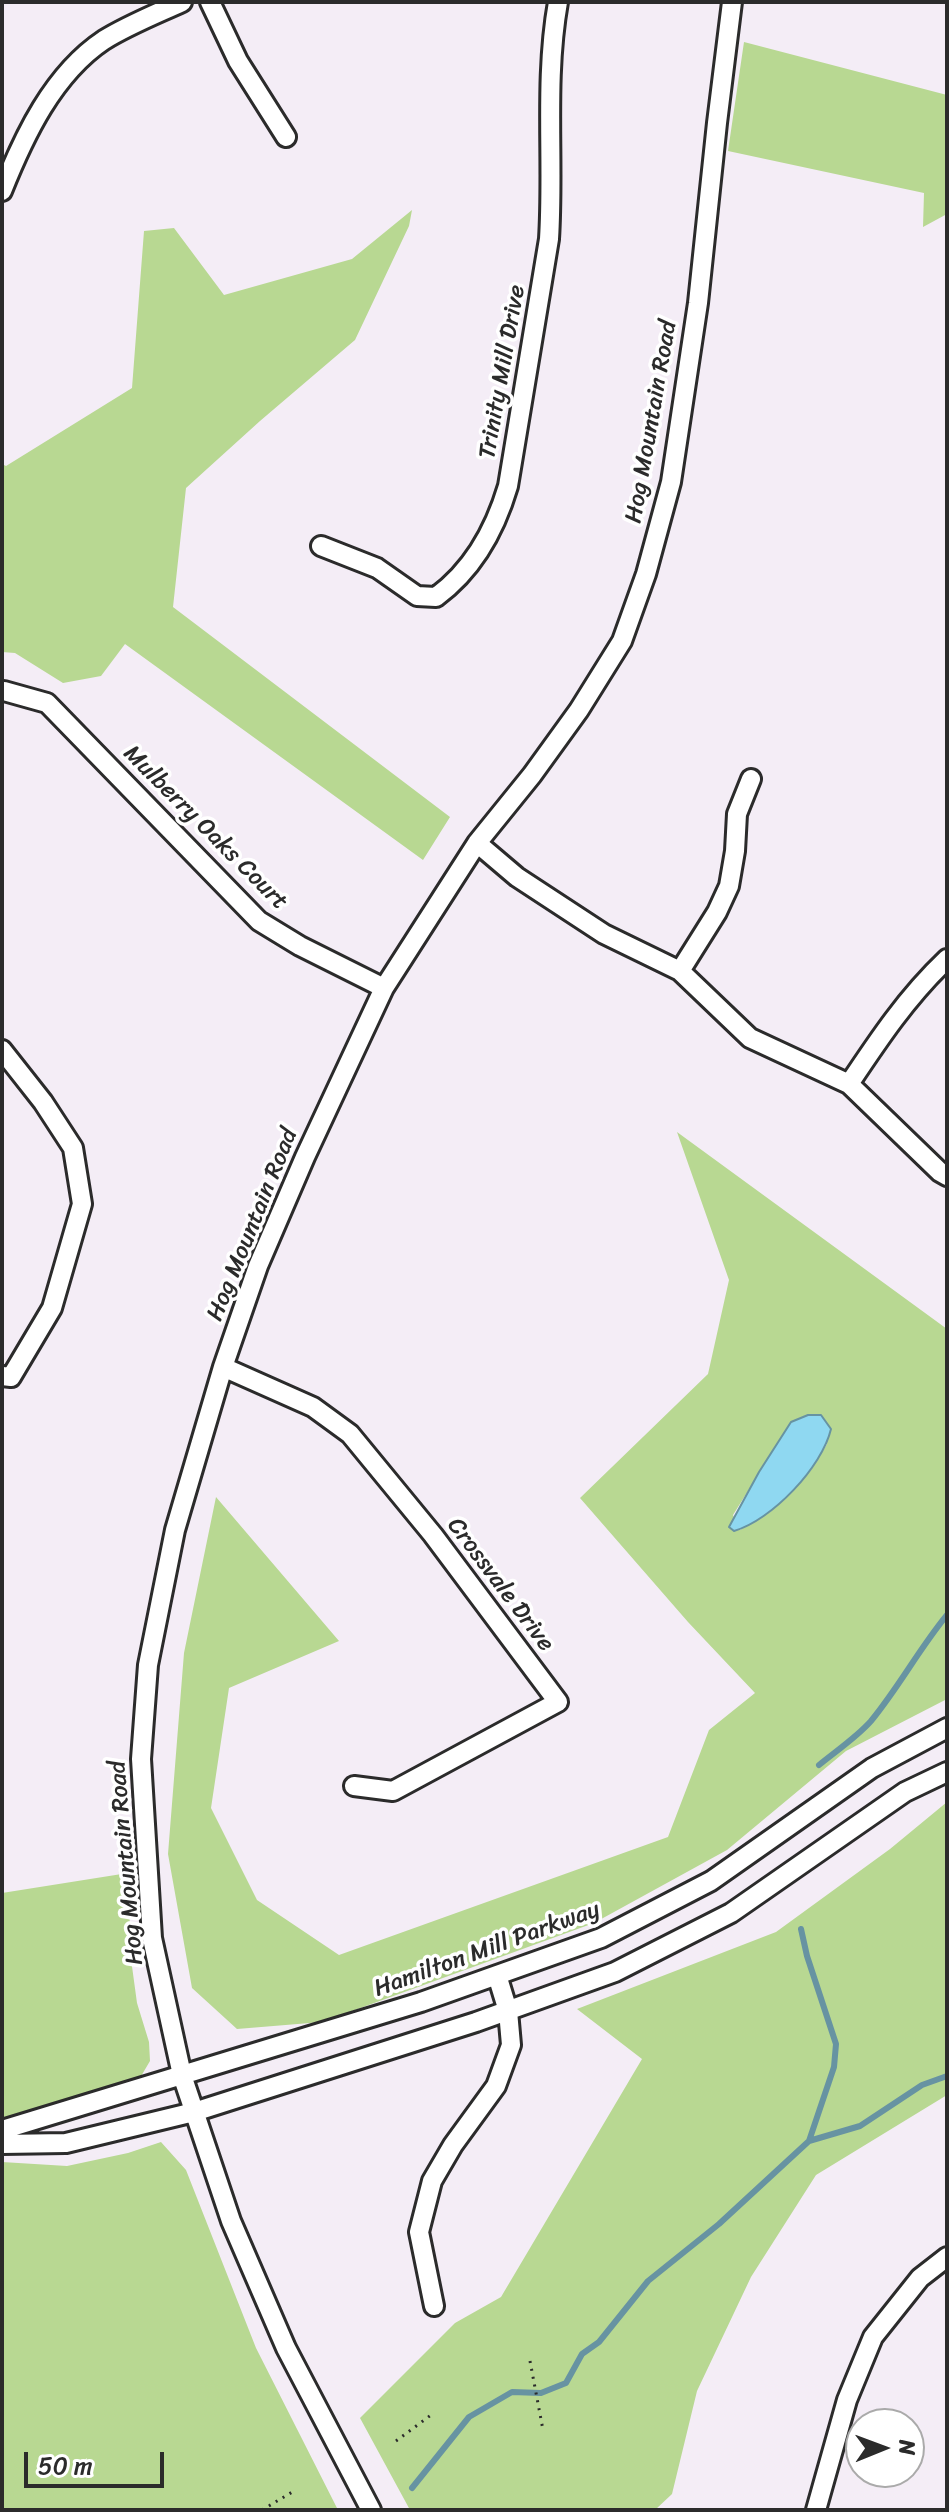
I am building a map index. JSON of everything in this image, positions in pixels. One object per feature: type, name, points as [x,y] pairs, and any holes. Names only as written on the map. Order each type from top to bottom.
[{"type":"street","points":[[2,191],[29,131],[66,76],[103,41],[182,2]]},
{"type":"street","points":[[210,2],[238,61],[286,137]]},
{"type":"street","name":"Trinity Mill Drive","points":[[321,546],[377,568],[417,596],[436,597],[451,586],[481,550],[498,519],[508,486],[549,239],[551,51],[558,2]]},
{"type":"street","name":"Hog Mountain Road","points":[[371,2510],[286,2348],[231,2221],[182,2075],[152,1938],[141,1759],[148,1665],[175,1530],[223,1367],[258,1266],[305,1157],[384,988],[477,843],[532,775],[586,699],[622,641],[646,574],[676,452],[698,303],[732,2]]},
{"type":"street","name":"Mulberry Oaks Court","points":[[4,691],[47,703],[259,921],[300,946],[384,988]]},
{"type":"street","points":[[680,971],[717,912],[729,886],[737,814],[751,779]]},
{"type":"street","points":[[477,843],[517,877],[604,934],[680,971],[750,1038],[849,1084],[947,1176]]},
{"type":"street","points":[[849,1084],[919,985],[947,959]]},
{"type":"street","points":[[2,1050],[43,1102],[73,1148],[82,1204],[52,1308],[11,1377],[2,1376]]},
{"type":"street","name":"Crossvale Drive","points":[[223,1367],[313,1407],[350,1434],[433,1535],[558,1702],[393,1791],[354,1786]]},
{"type":"street","name":"Hamilton Mill Parkway","points":[[2,2130],[421,2002],[601,1938],[711,1881],[872,1768],[947,1728]]},
{"type":"street","points":[[2,2144],[66,2143],[194,2112],[508,2011],[615,1972],[731,1913],[905,1792],[947,1772]]},
{"type":"street","points":[[434,2306],[419,2232],[432,2181],[453,2145],[496,2086],[511,2045],[508,2011],[497,1975]]},
{"type":"street","points":[[816,2510],[847,2400],[873,2337],[920,2278],[947,2257]]},
{"type":"path","points":[[530,2361],[543,2430]]},
{"type":"path","points":[[396,2441],[431,2415]]},
{"type":"path","points":[[262,2510],[294,2491]]},
{"type":"green space","points":[[744,42],[947,95],[947,214],[923,227],[924,193],[728,151]]},
{"type":"green space","points":[[412,210],[409,226],[355,340],[186,488],[173,607],[450,817],[423,860],[125,644],[101,676],[63,683],[15,653],[2,652],[2,464],[6,466],[132,388],[144,231],[174,228],[224,295],[352,259]]},
{"type":"green space","points":[[677,1132],[947,1329],[947,1699],[846,1751],[727,1850],[594,1923],[322,2022],[237,2029],[192,1988],[168,1854],[184,1653],[216,1497],[339,1641],[229,1688],[211,1808],[257,1900],[339,1955],[668,1837],[709,1730],[755,1693],[688,1622],[580,1498],[708,1374],[729,1280]],"holes":[[[791,1422],[827,1444],[811,1470],[770,1512],[740,1530],[733,1515]]]},
{"type":"green space","points":[[947,1802],[947,2095],[816,2175],[751,2277],[697,2391],[672,2494],[655,2510],[410,2510],[360,2418],[455,2323],[501,2297],[642,2059],[577,2009],[776,1932],[890,1849]]},
{"type":"green space","points":[[128,1873],[131,1959],[137,2003],[149,2042],[150,2061],[137,2083],[2,2126],[2,1893]]},
{"type":"green space","points":[[161,2142],[186,2170],[256,2348],[338,2510],[2,2510],[2,2162],[67,2166],[128,2153]]},
{"type":"water","points":[[808,1415],[821,1415],[831,1429],[817,1459],[779,1504],[749,1525],[734,1531],[729,1527],[759,1472],[791,1422]]},
{"type":"waterway","points":[[819,1765],[871,1721],[947,1615]]},
{"type":"waterway","points":[[801,1929],[836,2044],[834,2067],[809,2141]]},
{"type":"waterway","points":[[412,2488],[469,2417],[512,2392],[541,2393],[566,2383],[582,2354],[599,2342],[648,2281],[719,2224],[809,2141],[860,2126],[922,2085],[947,2076]]}]
